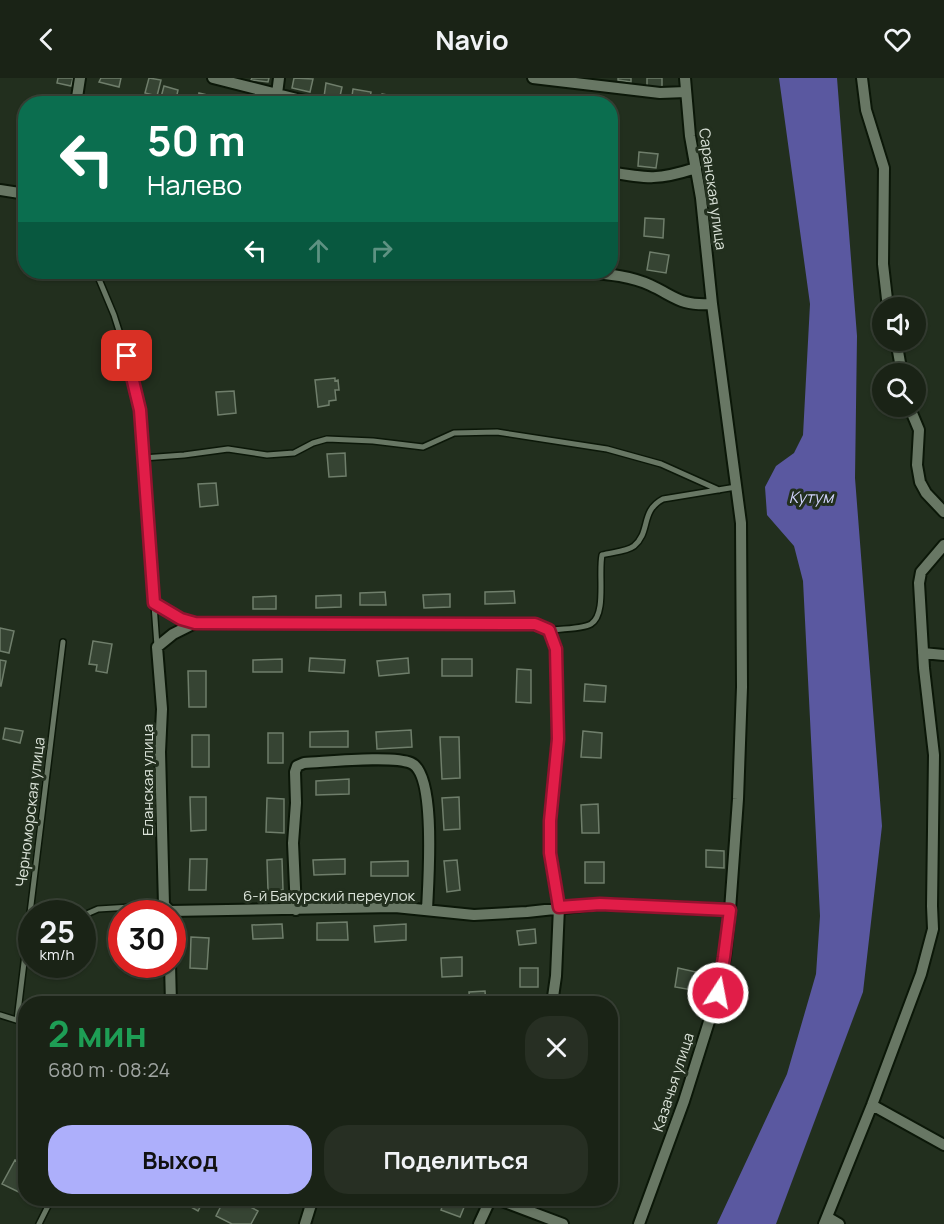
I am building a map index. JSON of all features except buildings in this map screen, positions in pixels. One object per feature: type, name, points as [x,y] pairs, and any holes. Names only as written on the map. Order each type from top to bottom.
[{"type":"street","points":[[77,96],[80,78]]},
{"type":"street","points":[[213,78],[285,96]]},
{"type":"street","points":[[277,94],[279,78]]},
{"type":"street","points":[[533,78],[660,93],[686,92]]},
{"type":"street","name":"Саранская улица","points":[[685,78],[690,136],[701,198],[712,304],[736,487]]},
{"type":"street","points":[[862,78],[866,110],[884,168],[884,264],[887,297]]},
{"type":"street","points":[[259,96],[260,90]]},
{"type":"street","points":[[618,172],[665,178],[696,168]]},
{"type":"street","points":[[0,190],[18,193]]},
{"type":"street","points":[[618,277],[651,285],[682,303],[712,304]]},
{"type":"street","points":[[914,417],[919,430],[917,465],[920,482],[926,493],[944,512]]},
{"type":"street","name":"Казачья улица","points":[[639,1224],[684,1101],[718,993],[724,957],[730,910],[738,799],[742,687],[741,523],[736,487]]},
{"type":"street","points":[[839,1224],[825,1221],[921,974],[933,929],[934,755],[923,653],[919,583],[921,572],[944,545]]},
{"type":"street","points":[[157,647],[173,634],[195,623],[535,624],[549,630],[556,649],[558,739],[550,821],[550,853],[559,907],[553,996]]},
{"type":"street","name":"Еланская улица","points":[[157,647],[162,709],[160,752],[167,900]]},
{"type":"street","points":[[923,653],[944,655]]},
{"type":"street","points":[[296,910],[293,843],[297,766],[304,762],[379,760],[402,760],[412,763],[419,768],[424,779],[428,799],[429,829],[427,910]]},
{"type":"street","points":[[933,816],[944,805]]},
{"type":"street","name":"6-й Бакурский переулок","points":[[186,910],[395,907],[474,915],[600,904],[730,910]]},
{"type":"street","points":[[932,906],[944,913]]},
{"type":"street","points":[[170,978],[171,996]]},
{"type":"street","points":[[872,1105],[944,1145]]},
{"type":"street","points":[[305,1224],[311,1206]]},
{"type":"street","points":[[479,1224],[488,1206]]},
{"type":"street","points":[[514,1206],[563,1224]]},
{"type":"lane","points":[[99,279],[114,315],[127,356],[140,410],[157,647]]},
{"type":"lane","points":[[143,458],[228,449],[267,455],[294,453],[327,439],[373,441],[423,447],[454,433],[497,432],[607,449],[661,464],[719,490]]},
{"type":"lane","points":[[549,630],[590,625],[596,619],[601,607],[600,564],[602,555],[629,549],[636,544],[652,504],[663,499],[736,487]]},
{"type":"lane","points":[[154,603],[181,619],[195,623]]},
{"type":"lane","name":"Черноморская улица","points":[[34,900],[63,642]]},
{"type":"lane","name":"Черноморская улица","points":[[21,996],[24,978]]},
{"type":"lane","name":"Черноморская улица","points":[[17,1020],[18,1014]]},
{"type":"lane","points":[[0,1015],[17,1020]]},
{"type":"lane","points":[[39,1224],[48,1206]]},
{"type":"water","name":"Кутум","points":[[779,78],[837,78],[857,336],[855,478],[882,826],[863,992],[776,1224],[717,1224],[787,1074],[816,974],[820,916],[803,581],[794,546],[767,515],[765,487],[776,466],[794,453],[803,435],[810,304]]},
{"type":"route","points":[[127,356],[140,410],[154,603],[181,619],[195,623],[535,624],[549,630],[556,649],[558,739],[550,821],[550,853],[559,907],[600,904],[730,910],[718,993]]}]
